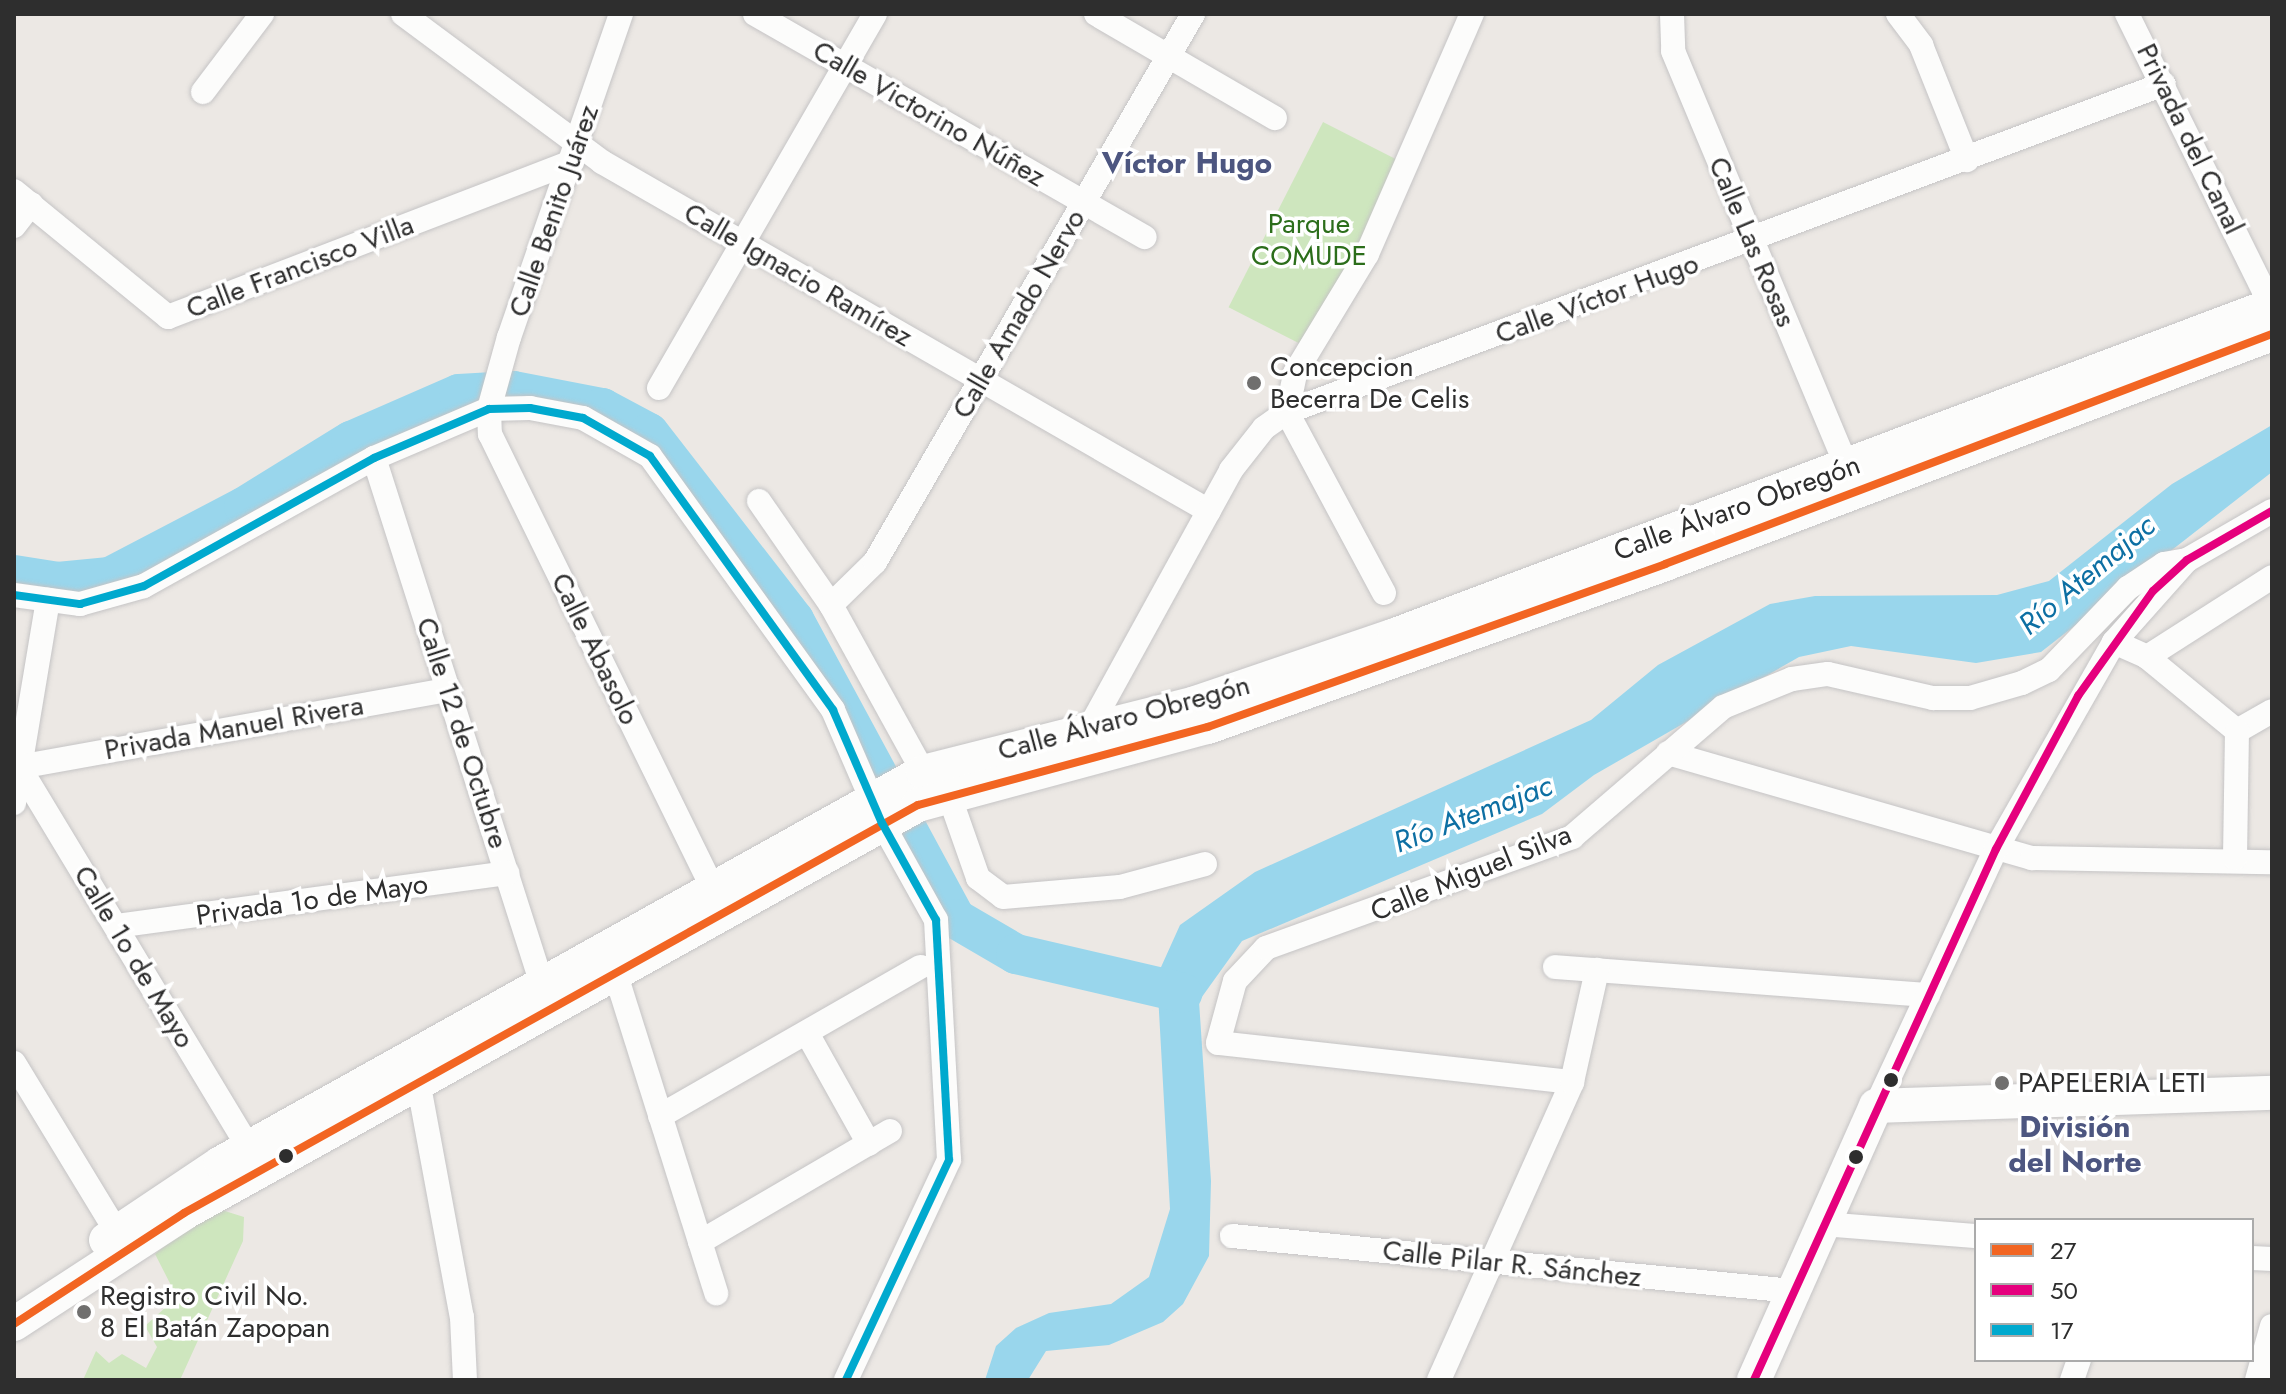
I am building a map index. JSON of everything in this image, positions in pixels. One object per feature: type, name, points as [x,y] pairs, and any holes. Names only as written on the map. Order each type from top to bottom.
[{"type":"street","points":[[203,92],[262,14]]},
{"type":"street","name":"Calle Ignacio Ramírez","points":[[403,14],[575,154],[747,246],[1209,511]]},
{"type":"street","name":"Calle Benito Juárez","points":[[489,408],[509,337],[575,154],[621,14]]},
{"type":"street","name":"Calle Victorino Núñez","points":[[755,14],[1145,237]]},
{"type":"street","points":[[659,388],[747,246],[875,14]]},
{"type":"street","points":[[1096,14],[1275,118]]},
{"type":"street","name":"Calle Amado Nervo","points":[[831,605],[875,562],[1193,14]]},
{"type":"street","points":[[1384,593],[1287,412],[1295,373],[1367,254],[1472,14]]},
{"type":"street","name":"Calle Las Rosas","points":[[1672,14],[1673,51],[1847,467]]},
{"type":"street","points":[[1898,14],[1921,45],[1967,160]]},
{"type":"street","name":"Privada del Canal","points":[[2127,14],[2164,84],[2272,313]]},
{"type":"street","name":"Calle Víctor Hugo","points":[[1068,766],[1209,511],[1257,436],[1287,412],[1753,242],[2164,84]]},
{"type":"street","name":"Calle Francisco Villa","points":[[22,197],[168,317],[575,154]]},
{"type":"street","points":[[14,226],[22,197]]},
{"type":"street","name":"Calle Álvaro Obregón","points":[[122,1239],[546,996],[712,887],[928,786],[1088,730],[1195,703],[1395,635],[2272,313]]},
{"type":"street","name":"Calle Álvaro Obregón","points":[[928,786],[1068,766],[1208,727],[1650,569],[2272,313]]},
{"type":"street","points":[[14,595],[80,604],[144,586],[374,458],[489,408],[530,408],[583,418],[650,456],[833,710],[936,920],[949,1160],[846,1380]]},
{"type":"street","name":"Calle Abasolo","points":[[489,408],[490,434],[712,887]]},
{"type":"street","name":"Calle 12 de Octubre","points":[[374,458],[546,996]]},
{"type":"street","points":[[759,501],[831,605],[978,878],[1003,897],[1120,887],[1205,864]]},
{"type":"street","points":[[1754,1380],[1822,1224],[1996,849],[2114,642],[2187,560],[2272,511]]},
{"type":"street","name":"Calle Miguel Silva","points":[[1572,1082],[1218,1043],[1235,981],[1266,948],[1572,837],[1723,707],[1792,679],[1839,675],[1933,698],[1970,698],[2022,683],[2049,670],[2128,588],[2164,564],[2187,560]]},
{"type":"street","points":[[2147,657],[2272,577]]},
{"type":"street","points":[[14,803],[48,600]]},
{"type":"street","points":[[2114,642],[2147,657],[2237,731]]},
{"type":"street","name":"Privada Manuel Rivera","points":[[19,767],[448,690]]},
{"type":"street","points":[[2237,731],[2272,711]]},
{"type":"street","points":[[2235,858],[2237,731]]},
{"type":"street","points":[[1668,753],[1996,849],[2081,861],[2235,858],[2272,862]]},
{"type":"street","name":"Calle 1o de Mayo","points":[[19,767],[249,1148]]},
{"type":"street","name":"Calle Álvaro Obregón","points":[[546,996],[615,972],[880,808]]},
{"type":"street","name":"Privada 1o de Mayo","points":[[116,926],[507,873]]},
{"type":"street","points":[[660,1116],[920,967]]},
{"type":"street","points":[[1555,967],[1928,995]]},
{"type":"street","points":[[1439,1380],[1572,1082],[1597,970]]},
{"type":"street","points":[[615,972],[716,1293]]},
{"type":"street","points":[[807,1033],[869,1144]]},
{"type":"street","points":[[14,1063],[122,1239]]},
{"type":"street","points":[[416,1069],[462,1317],[465,1380]]},
{"type":"street","name":"Calle Álvaro Obregón","points":[[14,1324],[122,1239],[249,1148],[416,1069]]},
{"type":"street","points":[[1876,1106],[2272,1093]]},
{"type":"street","points":[[700,1242],[890,1131]]},
{"type":"street","points":[[1822,1224],[1974,1236]]},
{"type":"street","name":"Calle Pilar R. Sánchez","points":[[1232,1236],[1793,1291]]},
{"type":"street","points":[[2257,1380],[2272,1326]]},
{"type":"green space","name":"Parque COMUDE","points":[[1323,122],[1401,162],[1307,347],[1229,307]]},
{"type":"green space","points":[[212,1207],[244,1217],[243,1241],[180,1380],[83,1380],[96,1351],[109,1363],[122,1354],[146,1368],[157,1347],[145,1326],[177,1297],[155,1254]]},
{"type":"water","name":"Río Atemajac","points":[[2272,425],[2272,472],[2041,652],[1976,663],[1851,646],[1799,657],[1594,775],[1542,814],[1242,941],[1199,1001],[1211,1181],[1209,1256],[1183,1304],[1163,1322],[1109,1345],[1046,1351],[1028,1380],[985,1380],[996,1346],[1016,1328],[1049,1313],[1111,1304],[1149,1277],[1170,1209],[1157,976],[1180,925],[1255,872],[1591,720],[1658,665],[1770,604],[1815,596],[1997,595],[2049,581],[2172,484]]},
{"type":"waterway","points":[[14,575],[58,582],[110,577],[244,507],[351,441],[459,394],[513,391],[602,408],[649,433],[794,620],[956,919],[1016,954],[1183,993]]},
{"type":"transit line","name":"27","points":[[14,1324],[184,1213],[918,805],[1208,727],[1665,564],[2272,334]]},
{"type":"transit line","name":"17","points":[[14,595],[80,604],[144,586],[374,458],[489,409],[530,408],[583,418],[650,456],[833,710],[882,823],[936,920],[949,1160],[846,1380]]},
{"type":"transit line","name":"50","points":[[1754,1380],[1996,849],[2078,696],[2153,591],[2187,560],[2272,511]]},
{"type":"place","name":"Concepcion Becerra De Celis","points":[[1254,383]]},
{"type":"place","name":"PAPELERIA LETI","points":[[2002,1083]]},
{"type":"place","name":"Registro Civil No. 8 El Batán Zapopan","points":[[84,1312]]},
{"type":"district","name":"Víctor Hugo","points":[[1187,163]]},
{"type":"district","name":"División del Norte","points":[[2075,1144]]}]
